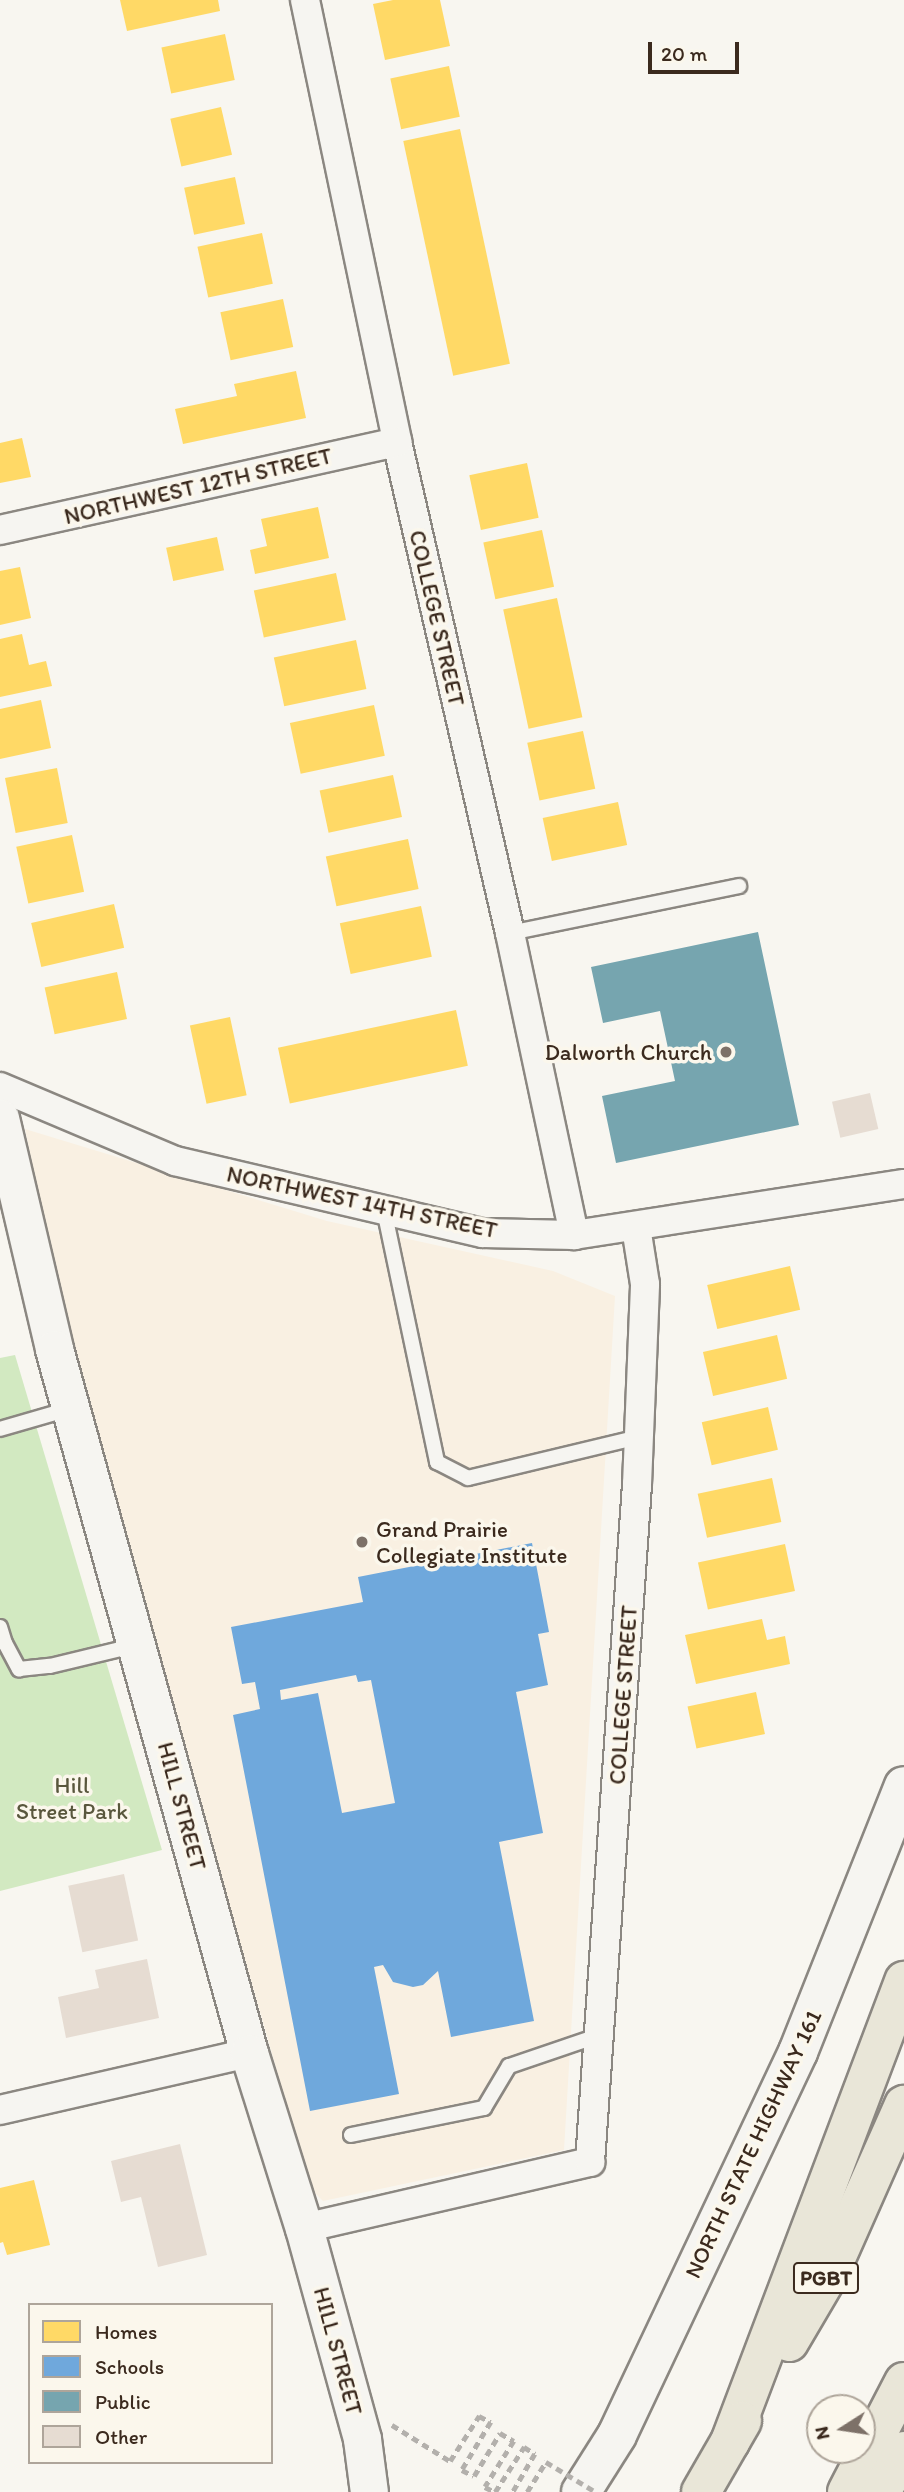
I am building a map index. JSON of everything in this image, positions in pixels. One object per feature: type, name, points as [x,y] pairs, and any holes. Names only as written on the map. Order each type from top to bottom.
[{"type":"highway","points":[[730,2442],[904,1981]]},
{"type":"highway","name":"PGBT","points":[[701,2492],[829,2274],[904,2105]]},
{"type":"highway","points":[[847,2492],[904,2382]]},
{"type":"highway","points":[[881,2492],[904,2451]]},
{"type":"main road","name":"NORTH STATE HIGHWAY 161","points":[[581,2492],[617,2435],[798,2052],[904,1786]]},
{"type":"street","name":"COLLEGE STREET","points":[[305,0],[397,442],[510,933],[574,1236]]},
{"type":"street","name":"NORTHWEST 12TH STREET","points":[[0,530],[397,442]]},
{"type":"street","name":"NORTHWEST 14TH STREET","points":[[0,1087],[176,1161],[483,1233],[574,1236],[904,1184]]},
{"type":"street","name":"HILL STREET","points":[[0,1118],[70,1409],[249,2053],[304,2228],[362,2439],[369,2492]]},
{"type":"street","name":"COLLEGE STREET","points":[[304,2228],[590,2162],[639,1437],[645,1284],[636,1227]]},
{"type":"street","points":[[0,2109],[249,2053]]},
{"type":"lane","points":[[510,933],[738,886]]},
{"type":"lane","points":[[384,1210],[437,1462],[468,1478],[639,1437]]},
{"type":"lane","points":[[0,1429],[70,1409]]},
{"type":"lane","points":[[0,1627],[19,1669],[50,1666],[137,1645]]},
{"type":"lane","points":[[351,2135],[484,2108],[509,2066],[600,2035]]},
{"type":"path","points":[[450,2461],[479,2416],[491,2422],[462,2470],[474,2476],[500,2433],[514,2441],[485,2487],[495,2492],[524,2447],[535,2454],[513,2492]]},
{"type":"path","points":[[527,2492],[546,2462],[596,2492]]},
{"type":"shaded area","name":"Grand Prairie Collegiate Institute","points":[[25,1129],[327,1221],[553,1271],[615,1296],[564,2150],[323,2201],[311,2189],[71,1355]]},
{"type":"green space","name":"Hill Street Park","points":[[15,1355],[162,1850],[0,1891],[0,1358]]},
{"type":"building: Homes","points":[[120,0],[218,0],[220,11],[127,31]]},
{"type":"building: Homes","points":[[393,0],[440,0],[450,46],[385,60],[373,4]]},
{"type":"building: Homes","points":[[225,34],[235,80],[171,93],[161,48]]},
{"type":"building: Homes","points":[[449,66],[460,117],[401,129],[390,78]]},
{"type":"building: Homes","points":[[221,107],[232,155],[181,166],[170,119]]},
{"type":"building: Homes","points":[[460,129],[510,364],[453,376],[403,141]]},
{"type":"building: Homes","points":[[235,177],[245,224],[194,235],[184,188]]},
{"type":"building: Homes","points":[[262,233],[273,284],[208,298],[197,247]]},
{"type":"building: Homes","points":[[283,299],[293,347],[231,360],[220,312]]},
{"type":"building: Homes","points":[[296,371],[306,418],[183,444],[175,409],[237,396],[234,384]]},
{"type":"building: Homes","points":[[22,438],[31,477],[0,483],[0,443]]},
{"type":"building: Homes","points":[[527,463],[539,518],[481,530],[469,475]]},
{"type":"building: Homes","points":[[318,507],[329,558],[255,574],[250,550],[267,546],[261,519]]},
{"type":"building: Homes","points":[[542,530],[554,587],[495,599],[483,542]]},
{"type":"building: Homes","points":[[217,537],[224,570],[173,581],[166,548]]},
{"type":"building: Homes","points":[[20,567],[31,618],[0,625],[0,571]]},
{"type":"building: Homes","points":[[336,573],[346,620],[264,637],[254,590]]},
{"type":"building: Homes","points":[[557,598],[582,717],[529,729],[503,609]]},
{"type":"building: Homes","points":[[22,634],[29,665],[46,661],[52,686],[0,697],[0,639]]},
{"type":"building: Homes","points":[[356,640],[366,689],[284,706],[274,657]]},
{"type":"building: Homes","points":[[41,700],[51,748],[0,759],[0,709]]},
{"type":"building: Homes","points":[[374,705],[385,756],[301,774],[290,723]]},
{"type":"building: Homes","points":[[583,731],[595,789],[540,801],[527,743]]},
{"type":"building: Homes","points":[[57,768],[68,823],[16,833],[5,778]]},
{"type":"building: Homes","points":[[393,775],[402,817],[329,833],[320,791]]},
{"type":"building: Homes","points":[[618,802],[627,845],[552,861],[543,818]]},
{"type":"building: Homes","points":[[72,835],[84,892],[28,904],[16,847]]},
{"type":"building: Homes","points":[[408,839],[419,889],[336,906],[326,856]]},
{"type":"building: Homes","points":[[114,904],[124,948],[41,967],[31,923]]},
{"type":"building: Homes","points":[[421,906],[432,957],[351,974],[340,923]]},
{"type":"building: Homes","points":[[117,972],[127,1019],[55,1034],[45,987]]},
{"type":"building: Homes","points":[[456,1010],[468,1066],[290,1104],[278,1048]]},
{"type":"building: Homes","points":[[230,1017],[247,1095],[207,1104],[190,1026]]},
{"type":"building: Homes","points":[[790,1266],[800,1310],[717,1329],[707,1285]]},
{"type":"building: Homes","points":[[777,1335],[787,1379],[713,1396],[703,1352]]},
{"type":"building: Homes","points":[[768,1407],[778,1450],[712,1465],[702,1422]]},
{"type":"building: Homes","points":[[772,1478],[781,1522],[707,1538],[698,1494]]},
{"type":"building: Homes","points":[[785,1544],[795,1591],[708,1609],[698,1563]]},
{"type":"building: Homes","points":[[762,1619],[767,1640],[785,1636],[790,1664],[696,1684],[685,1635]]},
{"type":"building: Homes","points":[[756,1692],[765,1734],[696,1749],[688,1707]]},
{"type":"building: Homes","points":[[34,2180],[50,2245],[7,2255],[3,2242],[0,2243],[0,2188]]},
{"type":"building: Schools","points":[[532,1543],[549,1632],[538,1634],[548,1685],[516,1692],[543,1833],[499,1842],[534,2021],[451,2037],[438,1971],[423,1985],[413,1987],[393,1982],[383,1965],[374,1967],[399,2094],[310,2111],[233,1715],[260,1709],[255,1682],[242,1684],[231,1627],[363,1602],[358,1577]],"holes":[[[356,1675],[358,1682],[371,1680],[395,1803],[342,1813],[318,1693],[281,1700],[280,1690]]]},
{"type":"building: Public","name":"Dalworth Church","points":[[758,932],[799,1125],[616,1163],[602,1096],[675,1081],[660,1011],[603,1023],[591,967]]},
{"type":"building: Other","points":[[870,1093],[878,1129],[840,1138],[832,1102]]},
{"type":"building: Other","points":[[124,1874],[138,1941],[82,1952],[68,1886]]},
{"type":"building: Other","points":[[147,1959],[159,2018],[66,2038],[58,1997],[99,1988],[95,1970]]},
{"type":"building: Other","points":[[180,2144],[207,2255],[158,2267],[141,2197],[121,2202],[111,2161]]},
{"type":"place","name":"Dalworth Church","points":[[726,1052]]},
{"type":"place","name":"Grand Prairie Collegiate Institute","points":[[362,1542]]}]
